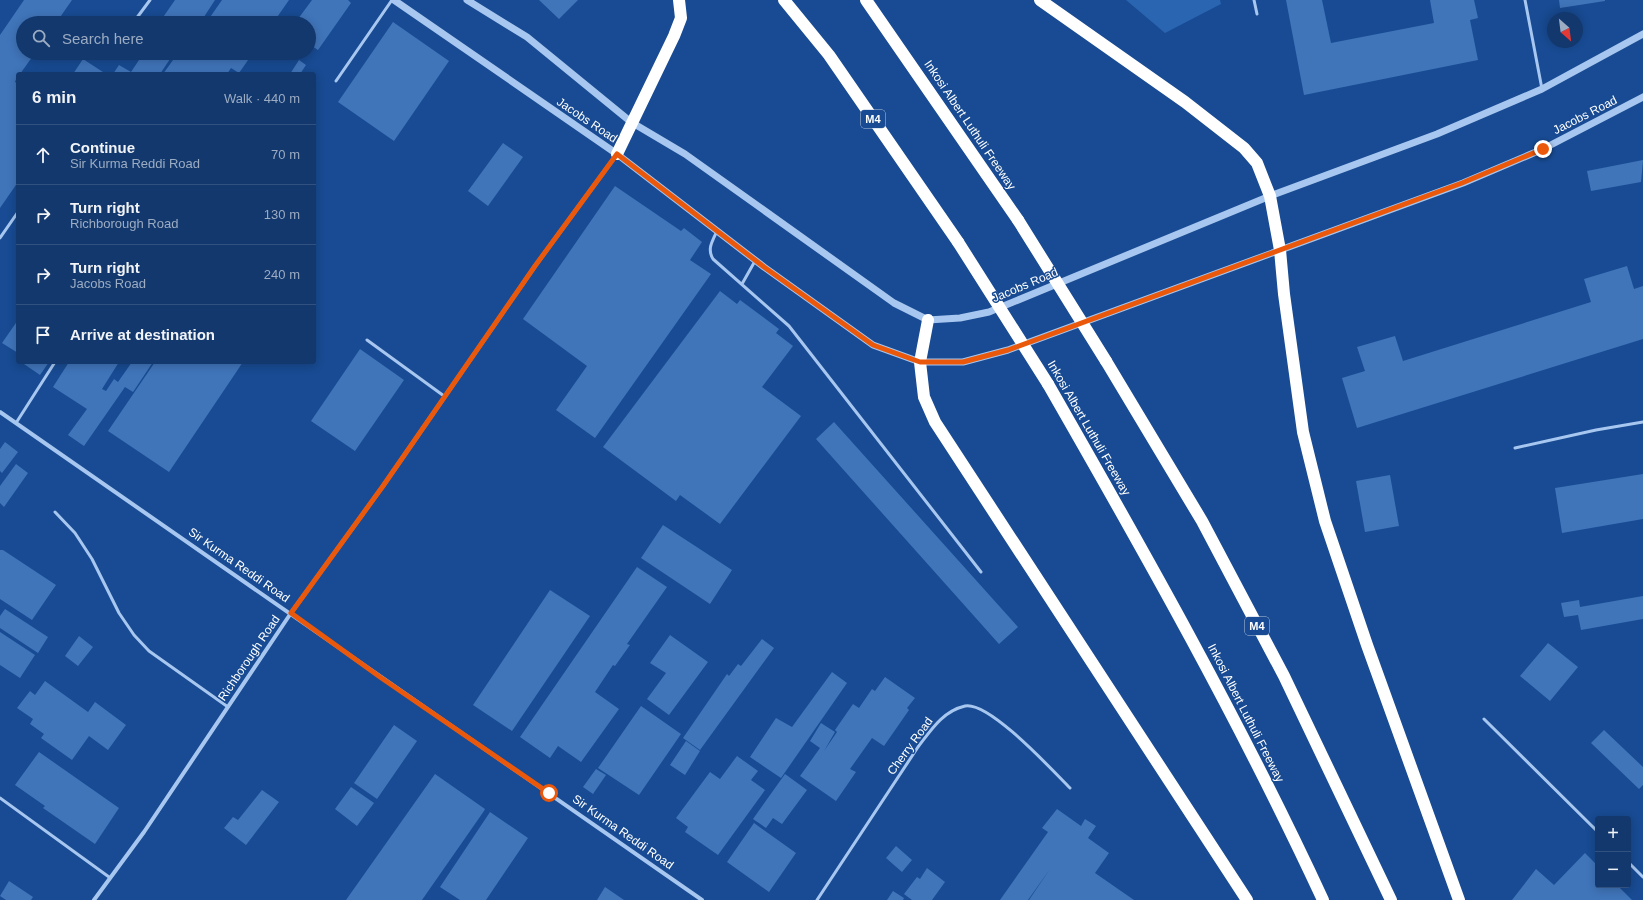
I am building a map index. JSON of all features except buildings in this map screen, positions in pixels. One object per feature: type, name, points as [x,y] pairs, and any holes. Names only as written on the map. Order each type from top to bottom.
[{"type":"highway","points":[[617,154],[631,122],[648,94],[674,36],[681,18],[679,0]]},
{"type":"highway","name":"Inkosi Albert Luthuli Freeway","points":[[784,0],[829,55],[958,242],[1048,384],[1144,552],[1230,709],[1322,900]]},
{"type":"highway","name":"Inkosi Albert Luthuli Freeway","points":[[866,0],[1018,220],[1106,361],[1202,521],[1284,676],[1391,900]]},
{"type":"highway","points":[[1040,0],[1185,102],[1244,148],[1257,163],[1270,196],[1280,250],[1284,294],[1303,432],[1325,521],[1367,645],[1459,900]]},
{"type":"highway","points":[[928,320],[920,362],[924,397],[935,422],[1247,900]]},
{"type":"street","name":"Jacobs Road","points":[[393,0],[617,154],[755,260],[873,345],[920,362],[963,362],[1008,350],[1462,183],[1543,149],[1643,97]]},
{"type":"street","name":"Jacobs Road","points":[[472,1],[527,37],[631,122],[685,154],[894,303],[928,320],[960,318],[989,312],[1270,196],[1436,134],[1542,89],[1643,34]]},
{"type":"street","name":"Richborough Road","points":[[94,900],[109,877],[144,832],[291,613],[383,486],[535,266],[617,154]]},
{"type":"street","name":"Sir Kurma Reddi Road","points":[[0,412],[702,900]]},
{"type":"lane","points":[[138,16],[150,0]]},
{"type":"lane","points":[[336,81],[393,0]]},
{"type":"lane","points":[[1254,0],[1257,14]]},
{"type":"lane","points":[[1525,0],[1542,89]]},
{"type":"lane","points":[[0,238],[16,215]]},
{"type":"lane","points":[[717,231],[709,253],[719,266],[742,284],[789,326],[981,572]]},
{"type":"lane","points":[[742,284],[755,260]]},
{"type":"lane","points":[[367,340],[444,396]]},
{"type":"lane","points":[[16,423],[54,364]]},
{"type":"lane","points":[[1515,448],[1596,430],[1643,422]]},
{"type":"lane","points":[[55,512],[75,533],[92,559],[119,613],[134,635],[149,651],[228,707]]},
{"type":"lane","name":"Cherry Road","points":[[817,900],[918,747],[936,723],[951,710],[967,705],[984,709],[1032,750],[1070,788]]},
{"type":"lane","points":[[1484,719],[1595,829]]},
{"type":"lane","points":[[0,798],[109,877]]},
{"type":"lane","points":[[1631,865],[1643,877]]},
{"type":"shaded area","points":[[1126,0],[1220,0],[1221,4],[1165,33]]},
{"type":"route","points":[[549,793],[380,677],[291,613],[383,486],[535,266],[573,215],[595,182],[617,154],[660,189],[764,267],[873,345],[920,362],[963,362],[1008,350],[1462,183],[1543,149]]}]
